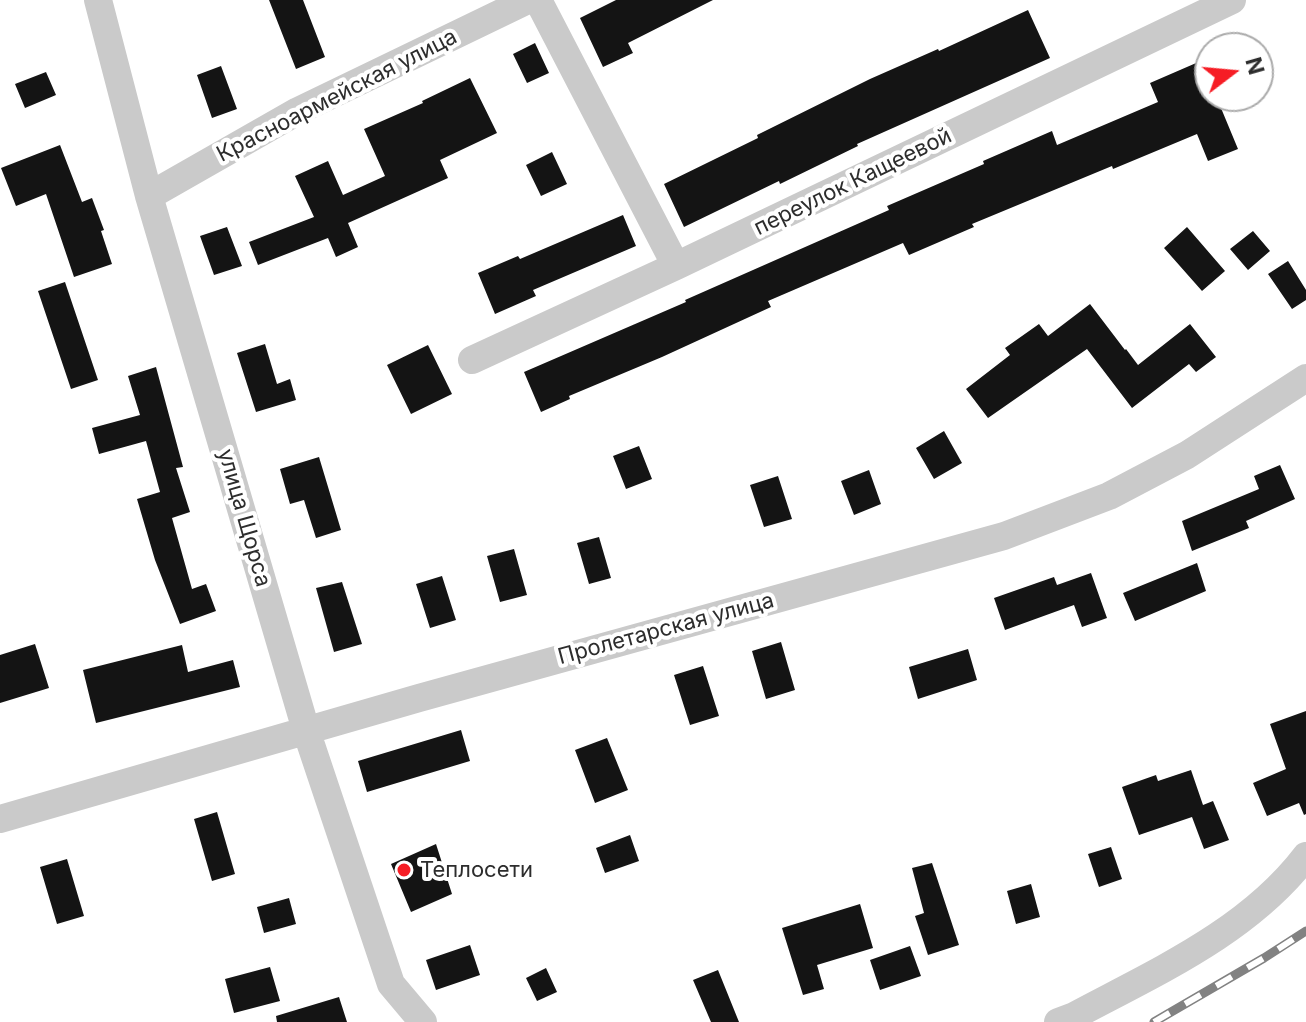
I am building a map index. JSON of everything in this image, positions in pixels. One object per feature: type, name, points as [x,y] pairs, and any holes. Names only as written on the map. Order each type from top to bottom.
[{"type":"street","name":"улица Щорса","points":[[98,0],[149,196],[306,730],[391,984],[423,1022]]},
{"type":"street","name":"Красноармейская улица","points":[[149,196],[298,111],[528,0]]},
{"type":"street","points":[[538,0],[676,266]]},
{"type":"street","name":"переулок Кащеевой","points":[[472,360],[1232,0]]},
{"type":"street","name":"Пролетарская улица","points":[[0,819],[306,730],[1004,536],[1109,496],[1187,455],[1306,378]]},
{"type":"street","points":[[1058,1022],[1197,949],[1257,908],[1306,856]]},
{"type":"building","points":[[269,0],[303,0],[325,57],[296,69]]},
{"type":"building","points":[[616,0],[713,0],[628,43],[633,53],[603,67],[580,18]]},
{"type":"building","points":[[1028,10],[1050,58],[857,144],[780,184],[779,181],[684,227],[664,184],[870,79]]},
{"type":"building","points":[[535,43],[549,73],[527,83],[513,54]]},
{"type":"building","points":[[1194,64],[1194,112],[1223,112],[1238,149],[1208,161],[1197,134],[972,224],[974,227],[909,255],[903,243],[768,301],[771,307],[569,396],[570,399],[541,412],[524,372],[889,210],[887,206],[1052,131],[1057,145],[1158,102],[1150,83]]},
{"type":"building","points":[[221,66],[237,109],[212,118],[197,75]]},
{"type":"building","points":[[46,72],[56,95],[25,108],[15,84]]},
{"type":"building","points":[[470,78],[497,133],[440,160],[448,178],[348,223],[358,247],[336,257],[328,238],[258,265],[249,242],[314,217],[295,176],[328,161],[343,195],[385,176],[364,129]]},
{"type":"building","points":[[60,145],[82,202],[92,198],[112,264],[74,277],[46,194],[16,206],[1,168]]},
{"type":"building","points":[[552,152],[567,184],[541,196],[526,165]]},
{"type":"building","points":[[623,215],[636,246],[533,290],[536,296],[495,314],[478,273],[518,256],[520,259]]},
{"type":"building","points":[[227,227],[242,266],[214,275],[200,236]]},
{"type":"building","points":[[1187,227],[1225,271],[1202,291],[1164,248]]},
{"type":"building","points":[[1253,231],[1270,251],[1248,270],[1230,249]]},
{"type":"building","points":[[1288,261],[1306,290],[1306,300],[1292,309],[1268,274]]},
{"type":"building","points":[[65,282],[98,380],[71,389],[38,291]]},
{"type":"building","points":[[1090,304],[1138,365],[1190,324],[1216,357],[1196,372],[1189,364],[1132,408],[1087,349],[988,418],[966,389],[1010,355],[1005,348],[1039,324],[1048,336]]},
{"type":"building","points":[[265,344],[277,384],[290,379],[296,400],[256,412],[237,353]]},
{"type":"building","points":[[428,345],[452,394],[411,414],[387,365]]},
{"type":"building","points":[[156,367],[183,467],[176,468],[190,512],[172,518],[192,589],[206,584],[216,611],[180,624],[155,560],[137,499],[160,492],[146,441],[99,454],[92,428],[140,415],[128,376]]},
{"type":"building","points":[[944,431],[962,463],[934,479],[916,448]]},
{"type":"building","points":[[639,446],[652,479],[626,489],[613,456]]},
{"type":"building","points":[[319,457],[341,530],[316,538],[304,500],[290,504],[280,469]]},
{"type":"building","points":[[1280,465],[1295,499],[1246,521],[1249,528],[1192,551],[1182,521],[1259,489],[1254,476]]},
{"type":"building","points":[[869,470],[881,504],[854,515],[841,481]]},
{"type":"building","points":[[778,476],[792,519],[764,527],[750,485]]},
{"type":"building","points":[[599,537],[611,578],[589,584],[577,543]]},
{"type":"building","points":[[514,549],[527,595],[500,602],[487,556]]},
{"type":"building","points":[[1197,563],[1206,591],[1135,621],[1123,593]]},
{"type":"building","points":[[1091,573],[1107,618],[1082,627],[1074,605],[1005,630],[994,598],[1054,577],[1057,585]]},
{"type":"building","points":[[442,576],[456,620],[430,628],[416,584]]},
{"type":"building","points":[[342,582],[362,644],[334,652],[316,588]]},
{"type":"building","points":[[781,642],[795,690],[766,699],[752,651]]},
{"type":"building","points":[[35,644],[49,688],[0,703],[0,655]]},
{"type":"building","points":[[182,645],[188,672],[233,660],[240,687],[96,723],[83,670]]},
{"type":"building","points":[[968,649],[977,680],[918,699],[909,667]]},
{"type":"building","points":[[703,666],[719,716],[690,725],[674,675]]},
{"type":"building","points":[[1306,711],[1306,814],[1299,803],[1267,816],[1253,783],[1286,769],[1270,724]]},
{"type":"building","points":[[461,730],[470,761],[367,792],[358,761]]},
{"type":"building","points":[[607,738],[628,790],[595,803],[575,750]]},
{"type":"building","points":[[1191,770],[1203,805],[1213,801],[1229,840],[1204,849],[1192,817],[1139,835],[1122,787],[1156,775],[1158,781]]},
{"type":"building","points":[[217,812],[235,874],[212,881],[194,819]]},
{"type":"building","points":[[630,835],[639,861],[605,873],[596,848]]},
{"type":"building","points":[[436,844],[452,894],[411,912],[391,864]]},
{"type":"building","points":[[1111,847],[1122,879],[1099,887],[1088,854]]},
{"type":"building","points":[[67,859],[84,916],[57,924],[40,867]]},
{"type":"building","points":[[932,863],[959,945],[928,955],[915,916],[924,913],[912,868]]},
{"type":"building","points":[[1031,884],[1040,917],[1016,924],[1007,891]]},
{"type":"building","points":[[289,898],[296,924],[264,933],[257,907]]},
{"type":"building","points":[[860,904],[873,948],[817,965],[824,989],[803,995],[782,928]]},
{"type":"building","points":[[470,945],[480,975],[436,990],[426,960]]},
{"type":"building","points":[[910,946],[921,976],[880,990],[870,960]]},
{"type":"building","points":[[270,967],[280,1001],[234,1013],[225,979]]},
{"type":"building","points":[[546,968],[557,992],[537,1001],[526,978]]},
{"type":"building","points":[[718,970],[739,1022],[711,1022],[693,980]]},
{"type":"building","points":[[339,997],[347,1022],[277,1022],[276,1016]]},
{"type":"railway","points":[[1154,1022],[1306,931]]},
{"type":"place","name":"Теплосети","points":[[404,870]]}]
